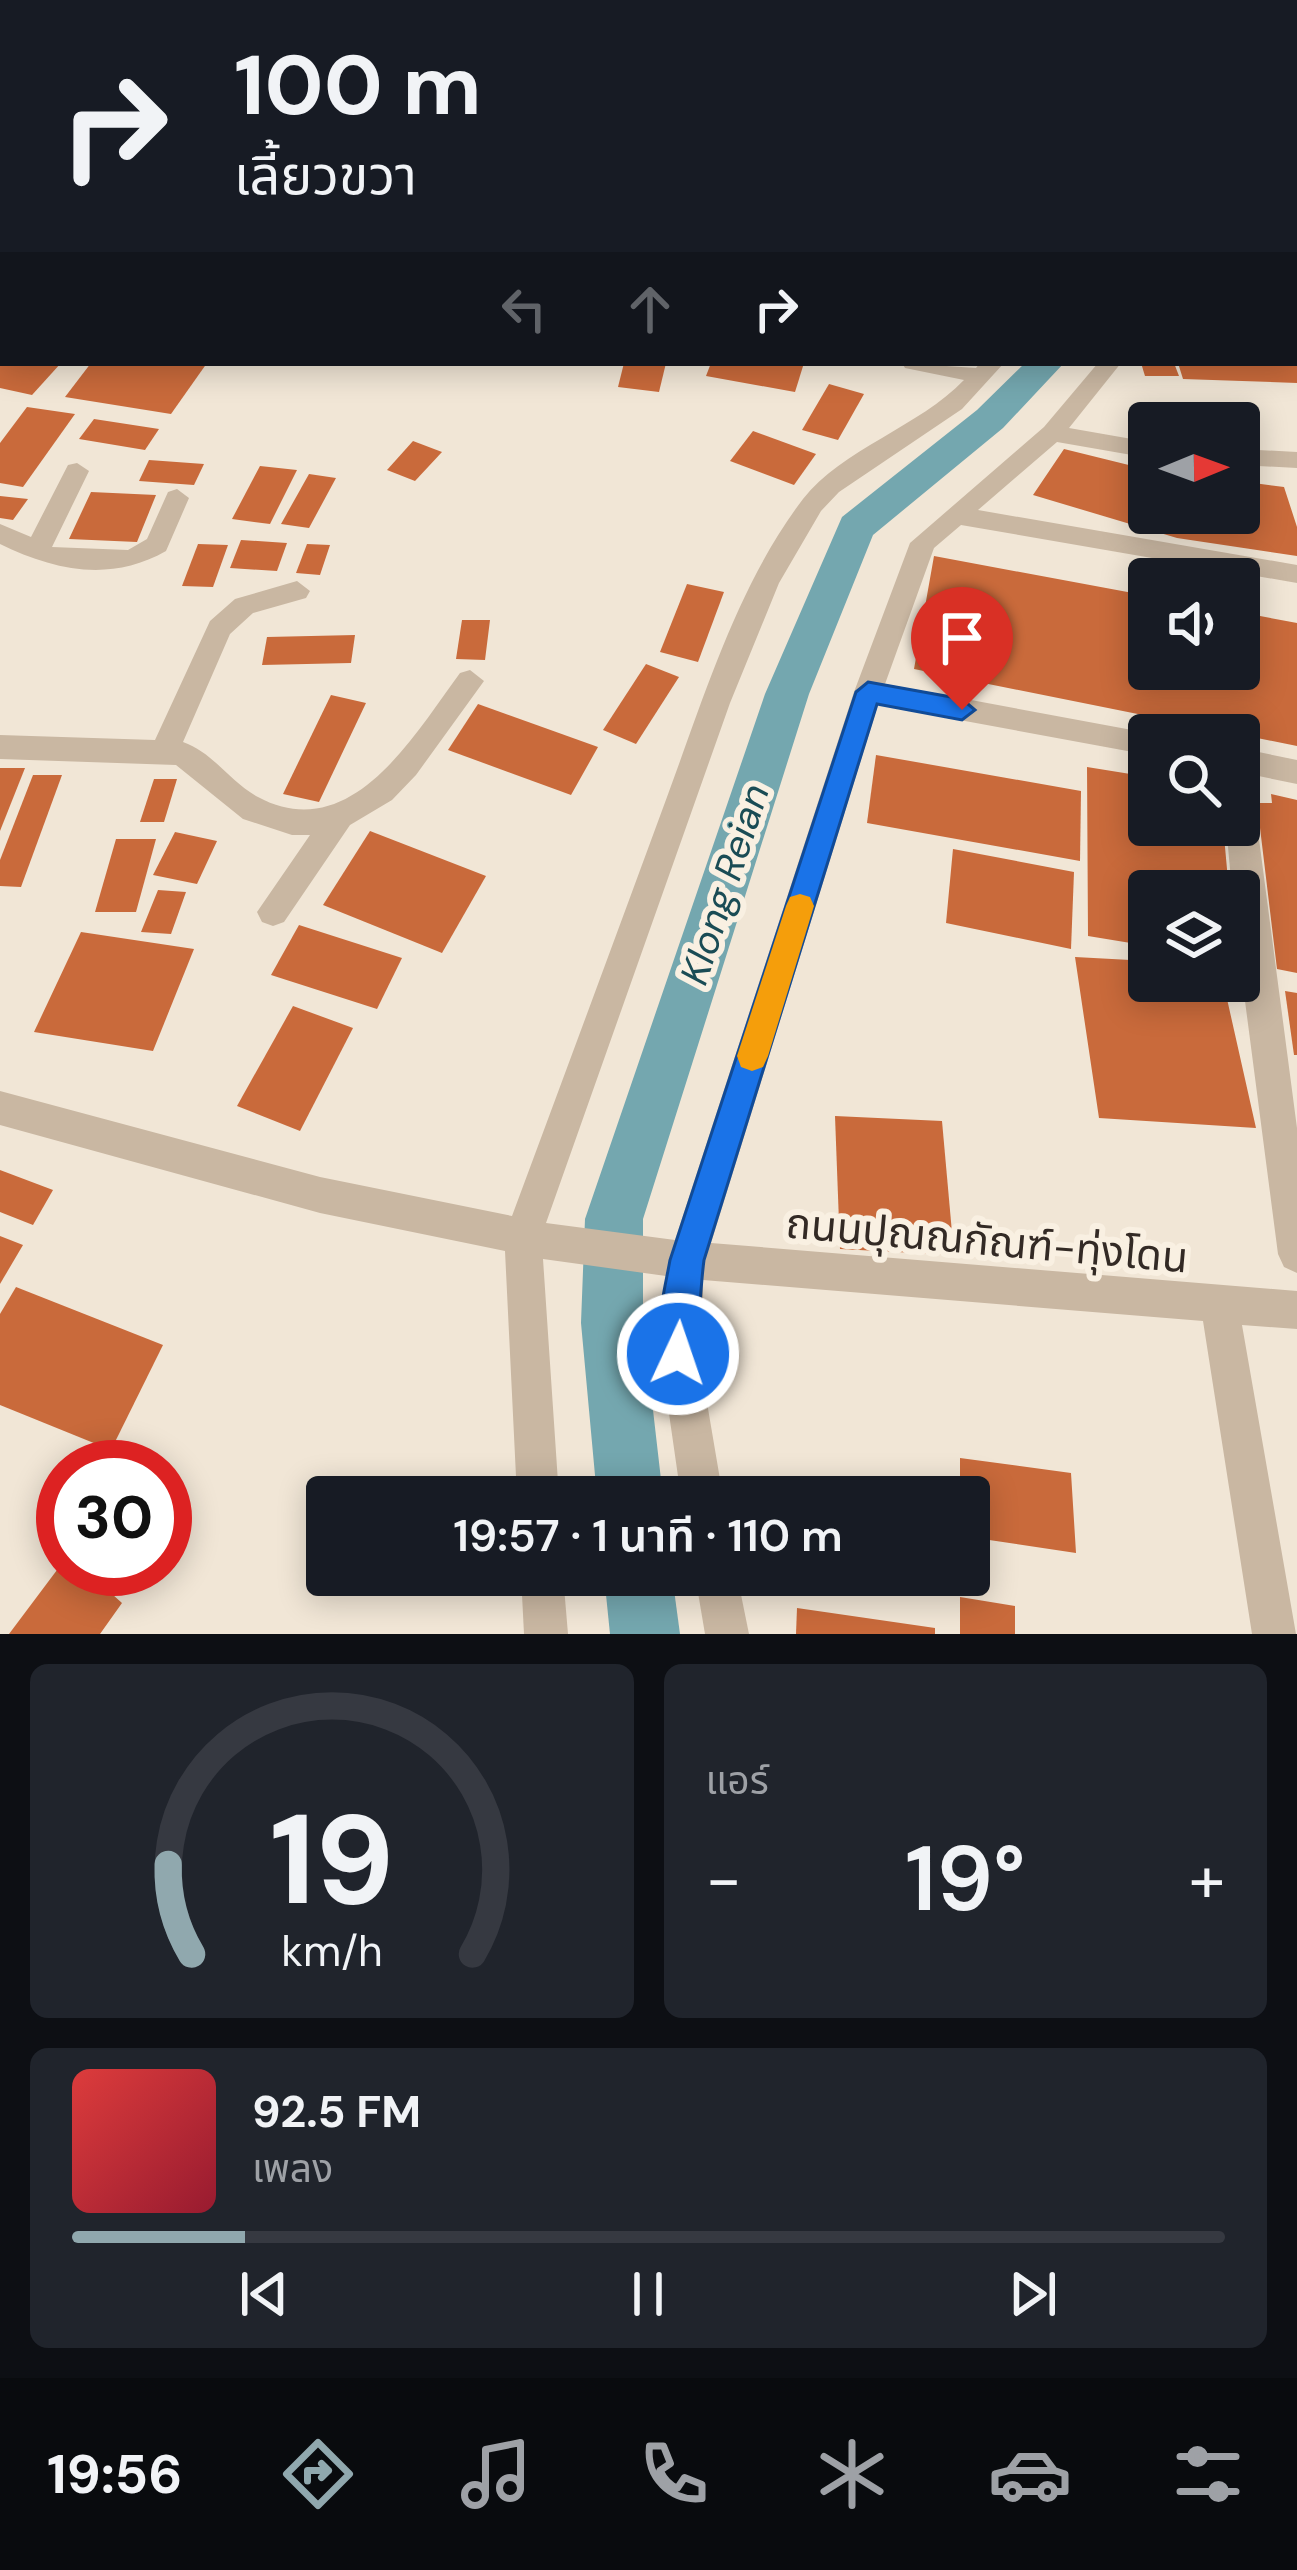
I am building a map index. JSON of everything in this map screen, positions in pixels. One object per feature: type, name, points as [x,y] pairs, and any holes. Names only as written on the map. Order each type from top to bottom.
[{"type":"street","points":[[950,366],[987,369]]},
{"type":"street","points":[[698,1476],[678,1354],[678,1259],[868,692],[923,543],[1052,434],[1108,366]]},
{"type":"street","points":[[538,1476],[536,1240],[716,703],[796,526],[830,486],[938,416],[987,369]]},
{"type":"street","points":[[1052,434],[1128,447]]},
{"type":"street","points":[[1260,458],[1297,460]]},
{"type":"street","points":[[37,553],[77,471]]},
{"type":"street","points":[[0,533],[37,553],[99,562],[147,554],[157,544],[177,498]]},
{"type":"street","points":[[955,515],[1297,574]]},
{"type":"street","points":[[165,750],[216,634],[229,617],[252,602],[297,591]]},
{"type":"street","points":[[0,747],[165,750],[199,762],[229,795],[253,810],[291,822],[338,820],[359,812],[382,792],[470,681]]},
{"type":"street","points":[[868,692],[1128,739]]},
{"type":"street","points":[[1260,764],[1297,772]]},
{"type":"street","points":[[273,912],[338,820]]},
{"type":"street","points":[[1244,846],[1297,1254]]},
{"type":"street","name":"ถนนปุณณกัณฑ์-ทุ่งโดน","points":[[0,1108],[320,1195],[536,1240],[678,1259],[1297,1310]]},
{"type":"street","points":[[1220,1305],[1274,1634]]},
{"type":"street","points":[[543,1596],[546,1634]]},
{"type":"street","points":[[720,1596],[727,1634]]},
{"type":"building","points":[[0,366],[58,366],[32,395],[0,388]]},
{"type":"building","points":[[89,366],[205,366],[171,414],[65,397]]},
{"type":"building","points":[[623,366],[665,366],[659,392],[618,387]]},
{"type":"building","points":[[710,366],[803,366],[795,392],[706,376]]},
{"type":"building","points":[[1142,366],[1175,366],[1179,376],[1145,376]]},
{"type":"building","points":[[1179,366],[1297,366],[1297,383],[1183,379]]},
{"type":"building","points":[[829,384],[864,394],[838,440],[802,430]]},
{"type":"building","points":[[27,407],[75,414],[23,487],[0,483],[0,443]]},
{"type":"building","points":[[94,419],[159,429],[145,450],[79,439]]},
{"type":"building","points":[[753,431],[816,454],[794,485],[730,461]]},
{"type":"building","points":[[413,441],[442,452],[415,481],[387,470]]},
{"type":"building","points":[[1064,449],[1128,465],[1128,523],[1033,495]]},
{"type":"building","points":[[149,460],[204,464],[194,485],[139,481]]},
{"type":"building","points":[[260,466],[297,470],[270,524],[232,519]]},
{"type":"building","points":[[309,474],[336,478],[309,528],[281,524]]},
{"type":"building","points":[[1260,484],[1284,487],[1297,527],[1297,556],[1164,534],[1260,534]]},
{"type":"building","points":[[91,492],[156,495],[137,542],[69,539]]},
{"type":"building","points":[[0,496],[28,499],[13,520],[0,518]]},
{"type":"building","points":[[241,540],[287,543],[277,571],[230,568]]},
{"type":"building","points":[[198,544],[228,545],[213,587],[182,586]]},
{"type":"building","points":[[307,544],[330,545],[320,575],[296,573]]},
{"type":"building","points":[[934,556],[1128,592],[1128,690],[1260,690],[1260,616],[1297,623],[1297,746],[1260,739],[1260,714],[1138,714],[914,669]]},
{"type":"building","points":[[687,584],[724,592],[698,662],[660,652]]},
{"type":"building","points":[[462,620],[490,620],[485,660],[456,659]]},
{"type":"building","points":[[355,635],[351,663],[262,665],[267,637]]},
{"type":"building","points":[[646,664],[679,677],[636,744],[603,730]]},
{"type":"building","points":[[331,695],[366,703],[319,802],[283,794]]},
{"type":"building","points":[[478,704],[598,747],[571,795],[448,750]]},
{"type":"building","points":[[876,755],[1081,791],[1080,861],[867,823]]},
{"type":"building","points":[[1087,767],[1128,774],[1128,846],[1225,846],[1227,870],[1128,870],[1128,943],[1088,936]]},
{"type":"building","points":[[0,768],[25,768],[0,831]]},
{"type":"building","points":[[33,775],[62,775],[21,887],[0,886],[0,860]]},
{"type":"building","points":[[154,779],[177,779],[164,822],[140,822]]},
{"type":"building","points":[[1271,794],[1297,800],[1297,973],[1277,969],[1260,828],[1260,803],[1272,803]]},
{"type":"building","points":[[370,831],[486,876],[442,953],[323,905]]},
{"type":"building","points":[[175,832],[217,841],[197,884],[153,875]]},
{"type":"building","points":[[116,839],[156,839],[136,912],[95,912]]},
{"type":"building","points":[[953,849],[1074,872],[1071,949],[946,923]]},
{"type":"building","points":[[158,890],[186,892],[171,934],[141,932]]},
{"type":"building","points":[[299,925],[402,958],[377,1009],[271,975]]},
{"type":"building","points":[[81,932],[194,949],[153,1051],[34,1032]]},
{"type":"building","points":[[1075,957],[1128,960],[1128,1002],[1228,1002],[1256,1128],[1099,1118]]},
{"type":"building","points":[[1285,991],[1297,993],[1297,1055],[1294,1055]]},
{"type":"building","points":[[293,1006],[353,1028],[300,1131],[237,1106]]},
{"type":"building","points":[[835,1116],[942,1121],[954,1255],[840,1249]]},
{"type":"building","points":[[0,1170],[53,1190],[33,1225],[0,1212]]},
{"type":"building","points":[[0,1236],[23,1245],[0,1284]]},
{"type":"building","points":[[16,1287],[163,1345],[116,1440],[86,1440],[0,1405],[0,1314]]},
{"type":"building","points":[[960,1458],[1071,1473],[1076,1553],[990,1540],[990,1476],[960,1476]]},
{"type":"building","points":[[38,1596],[114,1596],[122,1603],[100,1634],[9,1634]]},
{"type":"building","points":[[960,1597],[1015,1606],[1015,1634],[960,1634]]},
{"type":"building","points":[[797,1608],[935,1628],[935,1634],[796,1634]]},
{"type":"waterway","name":"Klong Reian","points":[[628,1476],[612,1323],[614,1219],[787,694],[856,527],[990,419],[1043,366]]},
{"type":"waterway","name":"Klong Reian","points":[[640,1596],[645,1634]]},
{"type":"slow traffic","points":[[752,1056],[800,906]]},
{"type":"route","points":[[678,1354],[678,1314],[687,1260],[868,692],[962,710]]}]
